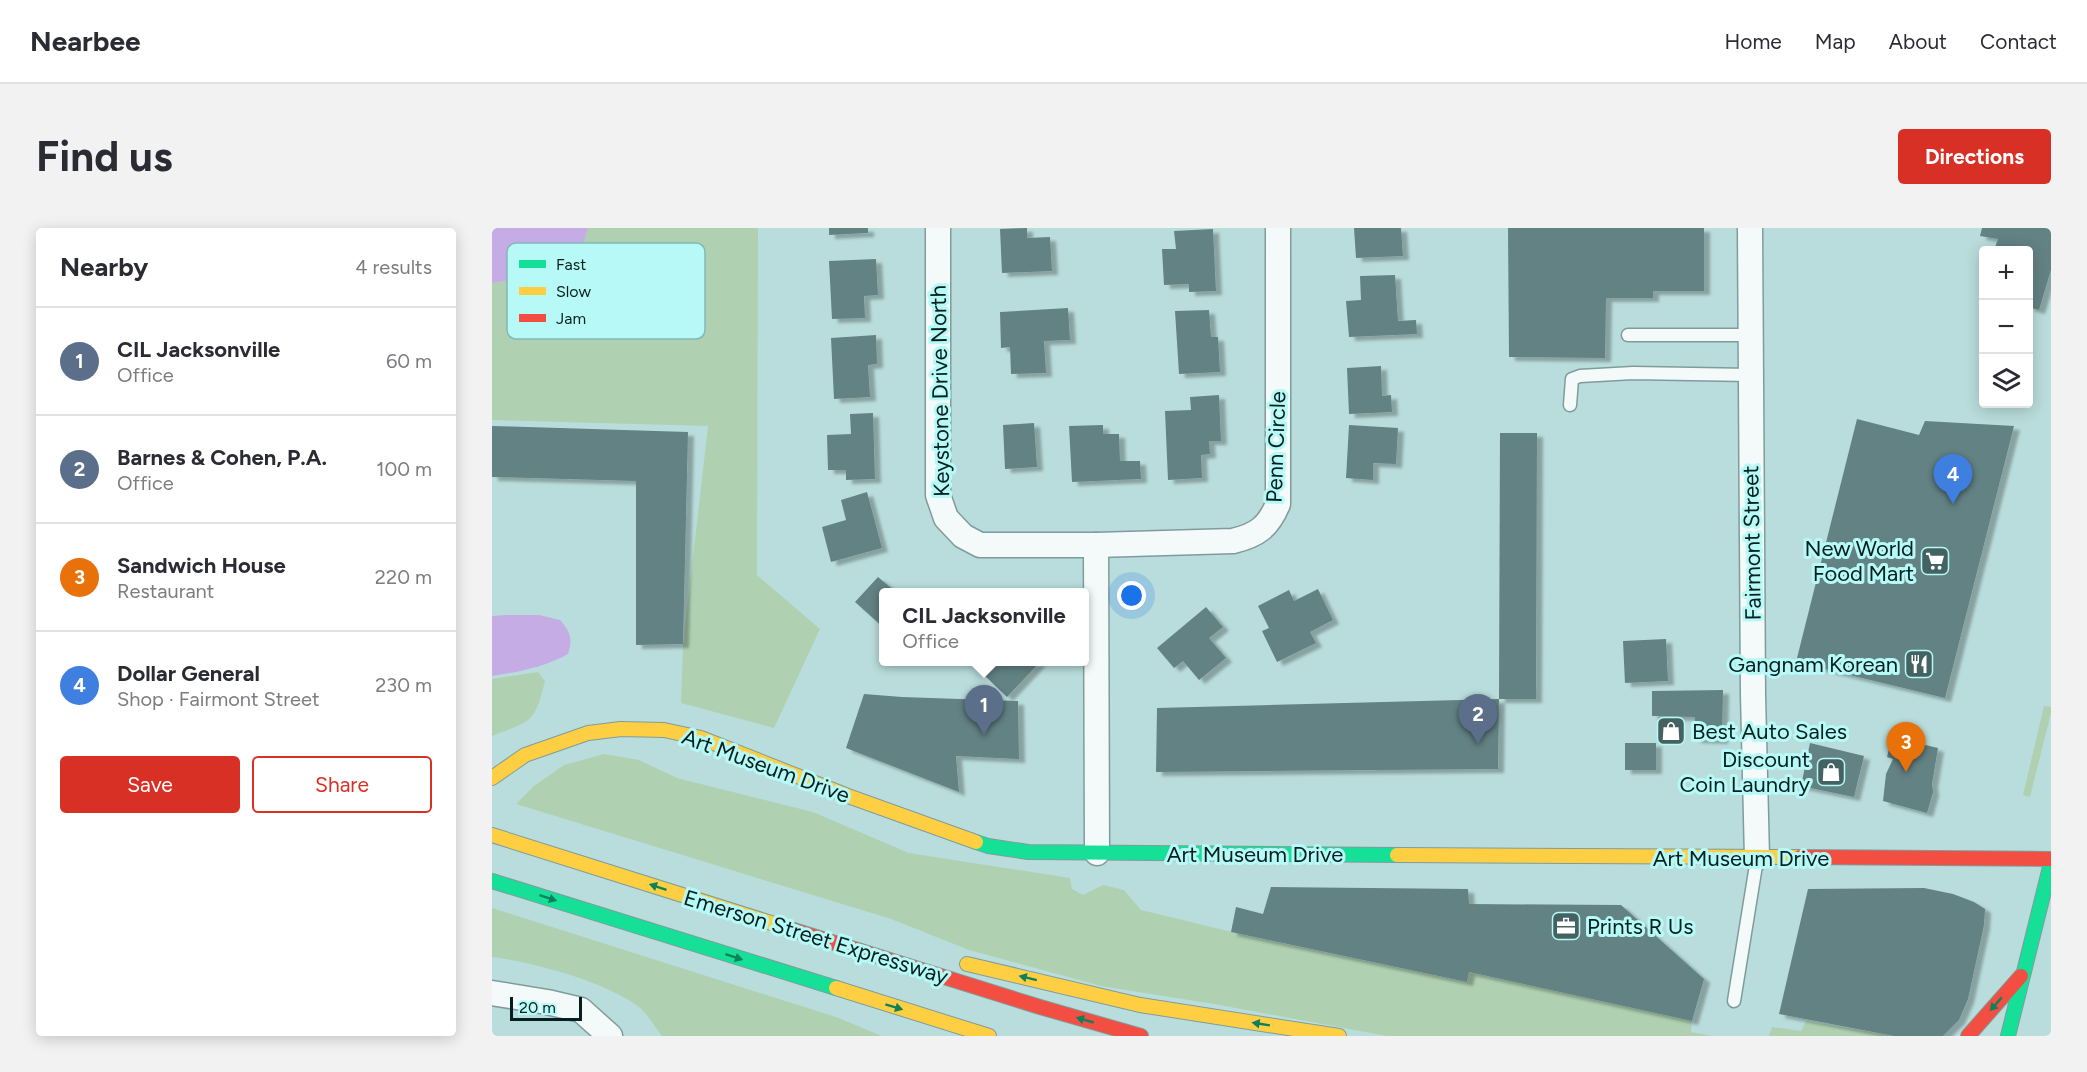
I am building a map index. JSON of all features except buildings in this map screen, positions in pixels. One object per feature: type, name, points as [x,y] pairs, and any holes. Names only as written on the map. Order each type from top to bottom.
[{"type":"main road","name":"Art Museum Drive","points":[[492,778],[525,755],[588,733],[621,729],[664,729],[701,738],[848,796],[988,846],[1028,852],[2051,861]]},
{"type":"main road","name":"Emerson Street Expressway","points":[[492,835],[1028,1004],[1141,1036]]},
{"type":"main road","points":[[2008,1036],[2051,861]]},
{"type":"main road","name":"Emerson Street Expressway","points":[[492,881],[989,1036]]},
{"type":"main road","points":[[811,936],[923,956]]},
{"type":"main road","points":[[957,962],[1140,1005],[1339,1036]]},
{"type":"main road","points":[[1968,1036],[2024,972]]},
{"type":"main road","points":[[798,977],[883,1017]]},
{"type":"street","name":"Keystone Drive North","points":[[938,228],[938,495],[946,518],[963,536],[980,545],[1095,545]]},
{"type":"street","name":"Penn Circle","points":[[1095,545],[1233,541],[1256,533],[1273,516],[1278,504],[1278,228]]},
{"type":"street","name":"Fairmont Street","points":[[1750,228],[1753,695],[1757,858]]},
{"type":"street","points":[[1095,545],[1097,853]]},
{"type":"street","points":[[492,993],[581,1010],[610,1036]]},
{"type":"lane","points":[[1628,335],[1750,335]]},
{"type":"lane","points":[[1570,405],[1572,379],[1580,376],[1633,373],[1750,375]]},
{"type":"lane","points":[[1734,1001],[1757,858]]},
{"type":"green space","points":[[588,228],[758,228],[757,575],[820,629],[774,728],[681,703],[683,644],[708,426],[492,420],[492,283],[507,281],[507,339],[705,339],[705,243],[584,243]]},
{"type":"green space","points":[[538,672],[545,681],[534,714],[523,723],[492,736],[492,679]]},
{"type":"green space","points":[[2044,706],[2051,707],[2051,713],[2030,797],[2023,795]]},
{"type":"green space","points":[[604,754],[639,760],[677,778],[813,812],[909,853],[1070,878],[1072,889],[1083,895],[1103,885],[1124,890],[1141,910],[1257,938],[1467,982],[1469,972],[1692,1021],[1691,1032],[1712,1036],[1387,1036],[1101,986],[969,950],[891,919],[516,804],[534,786],[564,765]]},
{"type":"green space","points":[[492,908],[836,1017],[882,1036],[662,1036],[639,1007],[608,989],[548,968],[492,957]]},
{"type":"green space","points":[[1806,1021],[1894,1036],[1769,1036],[1772,1027],[1801,1031]]},
{"type":"shaded area","points":[[492,228],[588,228],[584,243],[507,243],[507,281],[492,283]]},
{"type":"shaded area","points":[[539,615],[560,620],[570,635],[568,654],[541,666],[492,676],[492,616]]},
{"type":"traffic: fast","points":[[976,842],[1028,852],[1397,855]]},
{"type":"traffic: fast","points":[[2008,1036],[2051,863]]},
{"type":"traffic: fast","points":[[492,881],[836,988]]},
{"type":"traffic: slow","points":[[492,778],[525,755],[588,733],[621,729],[664,730],[701,738],[848,796],[976,842]]},
{"type":"traffic: slow","points":[[492,835],[787,928]]},
{"type":"traffic: slow","points":[[1397,855],[1800,857]]},
{"type":"traffic: slow","points":[[967,964],[1140,1005],[1339,1036]]},
{"type":"traffic: slow","points":[[836,988],[989,1036]]},
{"type":"traffic: jam","points":[[1800,857],[2051,859]]},
{"type":"traffic: jam","points":[[787,928],[1141,1036]]},
{"type":"traffic: jam","points":[[1968,1036],[2021,976]]},
{"type":"place","name":"Dollar General","points":[[1953,504]]},
{"type":"place","name":"New World Food Mart","points":[[1935,561]]},
{"type":"place","name":"Gangnam Korean","points":[[1919,664]]},
{"type":"place","name":"Best Auto Sales","points":[[1671,731]]},
{"type":"place","name":"CIL Jacksonville","points":[[984,735]]},
{"type":"place","name":"Barnes & Cohen, P.A.","points":[[1478,744]]},
{"type":"place","name":"Discount Coin Laundry","points":[[1831,772]]},
{"type":"place","name":"Sandwich House","points":[[1906,772]]},
{"type":"place","name":"Prints R Us","points":[[1566,926]]}]
